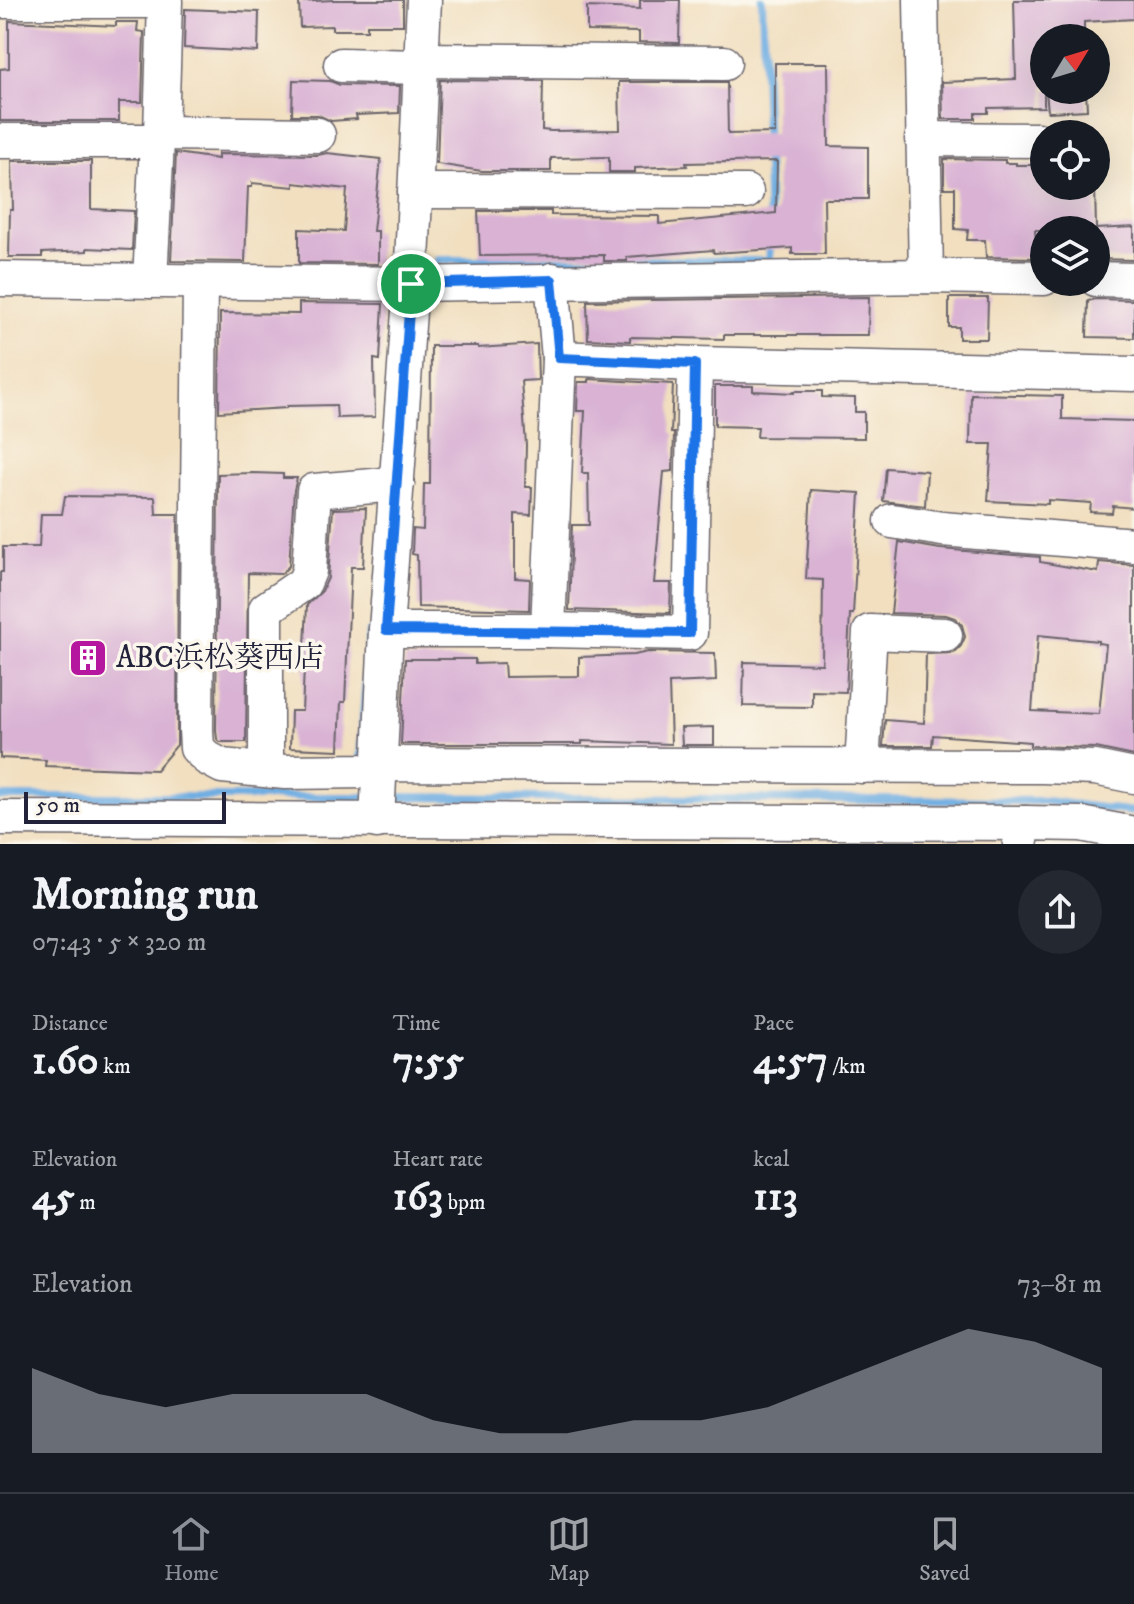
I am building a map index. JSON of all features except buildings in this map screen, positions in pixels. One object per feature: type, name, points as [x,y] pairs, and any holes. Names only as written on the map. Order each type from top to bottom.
[{"type":"street","points":[[380,798],[386,630],[385,485],[411,284],[424,0]]},
{"type":"street","points":[[921,0],[926,276]]},
{"type":"street","points":[[0,1],[165,1],[150,281]]},
{"type":"street","points":[[341,65],[724,63]]},
{"type":"street","points":[[0,141],[318,135]]},
{"type":"street","points":[[922,139],[1030,140]]},
{"type":"street","points":[[415,191],[746,192]]},
{"type":"street","points":[[0,279],[411,284],[926,276],[1030,278]]},
{"type":"street","points":[[1110,279],[1134,280]]},
{"type":"street","points":[[548,630],[559,358],[552,280]]},
{"type":"street","points":[[200,282],[197,748],[207,758],[222,766],[266,770],[380,798],[605,833],[1022,834],[1081,824],[1134,834]]},
{"type":"street","points":[[559,358],[1134,374]]},
{"type":"street","points":[[386,630],[690,633],[695,364]]},
{"type":"street","points":[[266,770],[266,609],[304,583],[309,571],[314,491],[385,485]]},
{"type":"street","points":[[892,521],[942,529],[1134,545]]},
{"type":"street","points":[[862,766],[870,632],[945,635]]},
{"type":"street","points":[[0,818],[41,831],[380,798],[862,766],[1095,768],[1134,776]]},
{"type":"waterway","points":[[762,0],[769,223]]},
{"type":"waterway","points":[[438,260],[770,261],[769,241]]},
{"type":"waterway","points":[[360,762],[369,632]]},
{"type":"waterway","points":[[0,797],[370,797]]},
{"type":"waterway","points":[[388,797],[1046,801],[1134,812]]},
{"type":"place","name":"ABC浜松葵西店","points":[[88,658]]},
{"type":"route","points":[[552,280],[559,358],[695,364],[690,633],[386,630],[411,284],[552,280]]}]
